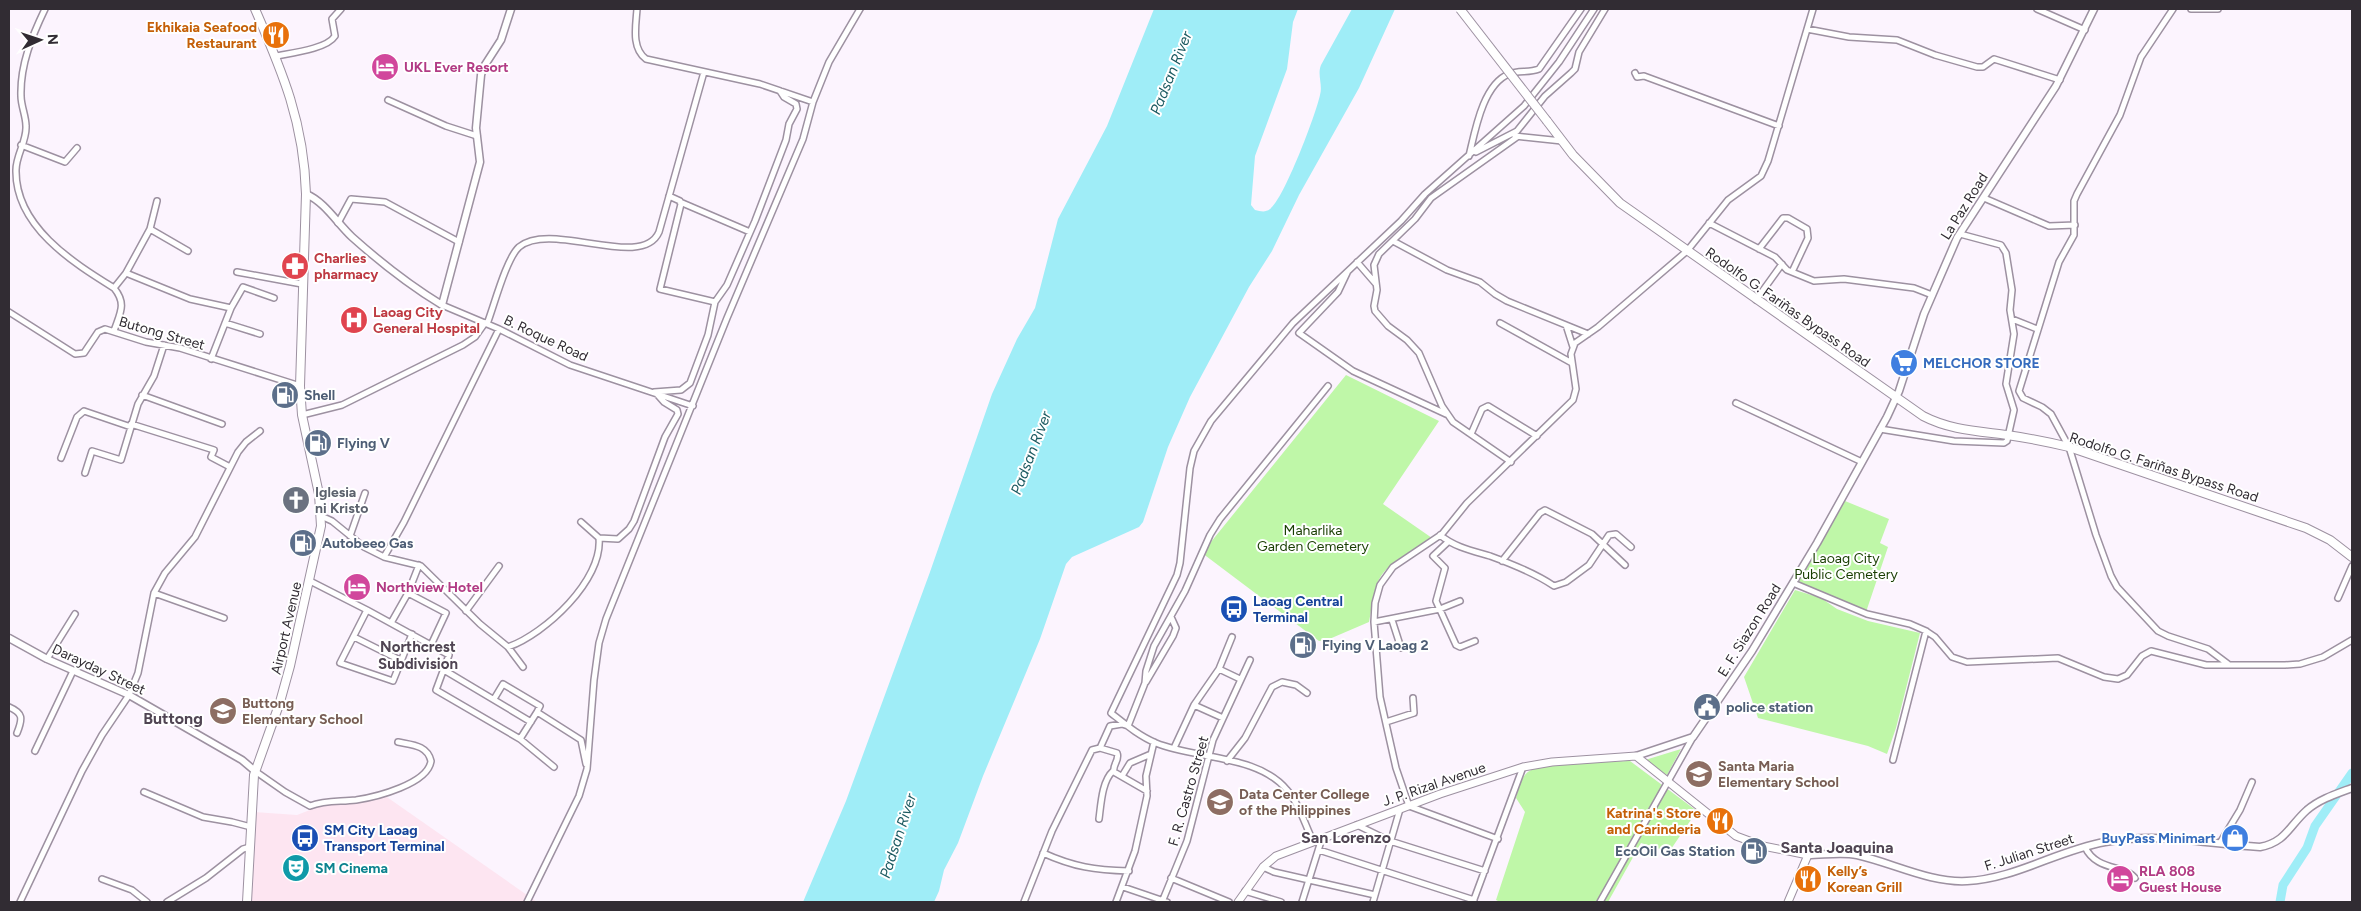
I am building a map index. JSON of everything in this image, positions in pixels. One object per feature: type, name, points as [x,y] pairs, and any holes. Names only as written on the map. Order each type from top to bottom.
[{"type":"main road","name":"Airport Avenue","points":[[247,902],[255,771],[282,696],[310,581],[321,516],[302,415],[300,386],[306,194],[304,163],[287,84],[255,9]]},
{"type":"main road","name":"Rodolfo G. Fariñas Bypass Road","points":[[1460,9],[1562,141],[1595,179],[1620,203],[1923,416],[1941,425],[2069,447],[2306,528],[2330,540],[2352,557]]},
{"type":"main road","name":"J. P. Rizal Avenue","points":[[1238,902],[1263,867],[1282,853],[1356,824],[1523,767],[1552,762],[1636,756]]},
{"type":"main road","name":"F. Julian Street","points":[[1636,756],[1736,836],[1764,846],[1808,855]]},
{"type":"main road","points":[[1788,902],[1808,855]]},
{"type":"street","points":[[46,9],[31,41],[21,83],[22,107],[27,127],[16,170],[17,183],[27,212],[34,223],[72,261],[114,288],[119,294],[123,304],[114,331]]},
{"type":"street","points":[[276,56],[317,47],[333,40],[335,36],[332,20],[341,9]]},
{"type":"street","points":[[442,305],[480,162],[477,136],[481,74],[501,40],[511,9]]},
{"type":"street","points":[[637,9],[636,45],[641,55],[654,61],[760,84],[812,102]]},
{"type":"street","points":[[526,902],[579,796],[587,769],[599,643],[606,619],[727,318],[803,139],[812,102],[829,62],[860,9]]},
{"type":"street","points":[[1468,156],[1479,116],[1494,85],[1512,72],[1539,69],[1581,9]]},
{"type":"street","points":[[1313,841],[1288,791],[1274,777],[1252,767],[1154,742],[1111,713],[1177,575],[1180,563],[1190,468],[1194,451],[1204,430],[1293,323],[1401,221],[1425,194],[1524,106],[1559,62],[1594,9]]},
{"type":"street","points":[[1468,156],[1517,131],[1545,96],[1574,69],[1579,52],[1605,9]]},
{"type":"street","points":[[1573,347],[1647,287],[1687,251],[1728,200],[1761,176],[1779,126],[1813,9]]},
{"type":"street","points":[[2037,9],[2085,30]]},
{"type":"street","name":"La Paz Road","points":[[1880,429],[1896,398],[1932,295],[1960,234],[2027,134],[2060,80],[2094,9]]},
{"type":"street","points":[[2173,9],[2141,57],[2120,115],[2074,201],[2074,235],[2059,262],[2020,385],[2020,395],[2051,414],[2069,447],[2096,535],[2111,576],[2118,587],[2158,631],[2208,649],[2228,664]]},
{"type":"street","points":[[2191,9],[2218,9]]},
{"type":"street","points":[[1807,29],[1842,36],[1897,40],[1936,55],[1977,67],[1984,67],[1994,59],[2060,80]]},
{"type":"street","points":[[302,415],[322,412],[342,405],[463,345],[475,337],[486,324],[511,258],[519,247],[532,240],[547,238],[601,245],[646,246],[656,237],[704,72]]},
{"type":"street","points":[[1635,73],[1637,77],[1644,76],[1779,126]]},
{"type":"street","points":[[655,393],[681,390],[687,387],[708,335],[715,302],[727,285],[750,232],[797,108],[796,104],[784,97],[780,91]]},
{"type":"street","points":[[388,100],[446,126],[477,136]]},
{"type":"street","points":[[1510,136],[1562,141]]},
{"type":"street","points":[[1447,414],[1419,353],[1407,340],[1388,326],[1375,311],[1377,284],[1374,261],[1415,220],[1431,198],[1517,136]]},
{"type":"street","points":[[21,145],[65,162],[77,148]]},
{"type":"street","name":"B. Roque Road","points":[[306,194],[320,203],[338,223],[400,277],[442,305],[499,329],[570,365],[693,406]]},
{"type":"street","points":[[669,196],[750,232]]},
{"type":"street","points":[[1984,198],[2049,226],[2075,225]]},
{"type":"street","points":[[338,223],[351,199],[378,200],[392,205],[459,242]]},
{"type":"street","points":[[114,288],[126,273],[150,229],[157,201]]},
{"type":"street","points":[[680,202],[660,289],[715,302]]},
{"type":"street","points":[[1759,249],[1782,218],[1788,218],[1807,229],[1808,238],[1792,272]]},
{"type":"street","points":[[1709,223],[1775,257],[1792,272],[1819,282],[1844,280],[1914,288],[1932,295]]},
{"type":"street","points":[[150,229],[188,251]]},
{"type":"street","points":[[1880,429],[1977,442],[2004,444],[2007,441],[2014,410],[2013,401],[2006,384],[2014,334],[2010,305],[2011,285],[2005,250],[2000,245],[1960,234]]},
{"type":"street","points":[[1393,241],[1447,270],[1480,282],[1507,301],[1588,334]]},
{"type":"street","points":[[1357,262],[1377,284]]},
{"type":"street","points":[[1756,300],[1782,264]]},
{"type":"street","points":[[237,272],[302,284]]},
{"type":"street","points":[[1347,272],[1338,292],[1299,333],[1353,371],[1447,414],[1470,434],[1511,462]]},
{"type":"street","points":[[126,273],[190,299],[231,308]]},
{"type":"street","points":[[211,359],[231,308],[243,287],[274,298]]},
{"type":"street","name":"Butong Street","points":[[9,312],[76,354],[84,353],[101,330],[114,331],[164,346],[180,348],[300,386]]},
{"type":"street","points":[[2012,319],[2038,329]]},
{"type":"street","points":[[225,323],[260,334]]},
{"type":"street","points":[[1500,323],[1572,364]]},
{"type":"street","points":[[1498,839],[1409,806],[1396,768],[1380,696],[1374,622],[1377,595],[1388,573],[1440,536],[1467,503],[1575,398],[1572,364],[1573,347],[1566,325]]},
{"type":"street","points":[[384,557],[404,522],[499,329]]},
{"type":"street","points":[[85,473],[92,451],[121,460],[142,395],[154,376],[164,346]]},
{"type":"street","points":[[1145,682],[1146,671],[1154,646],[1171,617],[1210,535],[1220,519],[1328,386]]},
{"type":"street","points":[[581,522],[599,538],[618,539],[629,530],[654,472],[666,437],[678,414],[677,410],[664,402],[655,393]]},
{"type":"street","points":[[142,395],[222,424]]},
{"type":"street","points":[[1736,403],[1862,462]]},
{"type":"street","points":[[1470,434],[1482,409],[1488,406],[1537,436]]},
{"type":"street","points":[[62,458],[77,417],[84,411],[214,450],[211,457],[230,467]]},
{"type":"street","name":"E. F. Siazon Road","points":[[1693,737],[1752,651],[1794,583],[1880,429]]},
{"type":"street","points":[[20,902],[82,771],[102,735],[129,695],[138,672],[154,593],[165,573],[195,537],[230,467],[246,442],[260,430]]},
{"type":"street","points":[[350,536],[365,492]]},
{"type":"street","points":[[1502,561],[1540,513],[1545,510],[1592,534],[1625,565]]},
{"type":"street","points":[[321,516],[332,521],[364,547],[384,557],[419,565],[426,569],[466,611],[508,647],[523,667]]},
{"type":"street","points":[[1440,536],[1448,542],[1502,561],[1557,586],[1575,576],[1589,565],[1609,535],[1616,534],[1630,547]]},
{"type":"street","points":[[508,647],[534,635],[568,604],[583,584],[597,560],[599,538]]},
{"type":"street","points":[[1448,542],[1433,556],[1445,568],[1436,601],[1456,645],[1460,646],[1475,641]]},
{"type":"street","points":[[391,623],[408,593],[419,565]]},
{"type":"street","points":[[466,611],[499,566]]},
{"type":"street","points":[[2338,598],[2352,566]]},
{"type":"street","points":[[310,581],[450,654],[436,690],[520,739],[554,767]]},
{"type":"street","points":[[1794,583],[1867,614],[1910,624],[1926,631],[1958,660],[1967,662],[2058,658],[2104,677],[2115,679],[2124,677],[2142,656],[2150,651],[2198,663],[2255,666],[2300,664],[2323,657],[2352,640]]},
{"type":"street","points":[[154,593],[224,618]]},
{"type":"street","points":[[408,593],[446,613],[431,645]]},
{"type":"street","points":[[1374,622],[1392,620],[1440,609],[1460,601]]},
{"type":"street","points":[[367,610],[340,663],[393,681],[412,634]]},
{"type":"street","points":[[47,659],[75,614]]},
{"type":"street","points":[[1128,726],[1145,682],[1173,636],[1176,628],[1171,617]]},
{"type":"street","points":[[1392,620],[1401,648]]},
{"type":"street","points":[[1893,760],[1926,631]]},
{"type":"street","points":[[354,637],[400,660]]},
{"type":"street","name":"Darayday Street","points":[[9,638],[47,659],[129,695],[242,760],[255,771]]},
{"type":"street","points":[[1174,748],[1194,705],[1218,669],[1232,638]]},
{"type":"street","name":"F. R. Castro Street","points":[[1164,902],[1171,878],[1190,834],[1207,756],[1250,660]]},
{"type":"street","points":[[1218,669],[1240,679]]},
{"type":"street","points":[[444,670],[531,722]]},
{"type":"street","points":[[35,751],[73,671]]},
{"type":"street","points":[[1227,761],[1245,738],[1272,687],[1282,682],[1296,685],[1307,693]]},
{"type":"street","points":[[494,699],[503,684],[540,706],[520,739]]},
{"type":"street","points":[[1386,722],[1414,713],[1413,698]]},
{"type":"street","points":[[1194,705],[1223,718]]},
{"type":"street","points":[[9,707],[20,712],[22,715],[17,733]]},
{"type":"street","points":[[537,712],[581,740],[587,769]]},
{"type":"street","points":[[1100,748],[1110,726],[1122,724],[1128,726]]},
{"type":"street","points":[[1636,756],[1693,737]]},
{"type":"street","points":[[1600,902],[1693,737]]},
{"type":"street","points":[[255,771],[285,792],[310,806],[328,800],[358,800],[404,786],[428,771],[431,761],[426,751],[418,746],[398,742]]},
{"type":"street","points":[[1116,902],[1129,871],[1147,791],[1146,776],[1154,742]]},
{"type":"street","points":[[1024,902],[1043,853],[1090,752],[1100,748],[1118,755],[1113,771],[1108,777],[1099,819]]},
{"type":"street","points":[[1122,776],[1130,763],[1151,754]]},
{"type":"street","points":[[1319,850],[1382,869],[1474,901],[1523,767]]},
{"type":"street","points":[[1113,771],[1147,791]]},
{"type":"street","points":[[2220,843],[2240,810],[2252,782]]},
{"type":"street","name":"F. Julian Street","points":[[1808,855],[1856,855],[1926,875],[1965,882],[1982,880],[2017,870],[2085,847],[2142,838],[2176,838],[2260,847],[2270,845],[2282,838],[2308,809],[2324,799],[2352,788]]},
{"type":"street","points":[[144,792],[203,817],[251,827]]},
{"type":"street","points":[[1373,902],[1400,809]]},
{"type":"street","points":[[1356,824],[1390,841],[1485,871]]},
{"type":"street","points":[[1302,902],[1322,838]]},
{"type":"street","points":[[167,902],[206,878],[243,849],[250,847]]},
{"type":"street","points":[[2085,847],[2088,854],[2102,863],[2131,873],[2135,878]]},
{"type":"street","points":[[1043,853],[1066,864],[1083,868],[1129,871]]},
{"type":"street","points":[[1263,867],[1274,872],[1308,881],[1375,895]]},
{"type":"street","points":[[1171,878],[1229,902]]},
{"type":"street","points":[[102,879],[132,890],[147,902]]},
{"type":"street","points":[[1123,887],[1164,902]]},
{"type":"street","points":[[1245,891],[1281,902]]},
{"type":"shaded area","points":[[384,795],[537,902],[251,902],[254,812],[297,815],[323,805],[360,802]]},
{"type":"green space","name":"Maharlika Garden Cemetery","points":[[1346,375],[1439,421],[1383,504],[1432,538],[1398,560],[1381,576],[1374,592],[1369,622],[1327,640],[1319,641],[1202,553]]},
{"type":"green space","name":"Laoag City Public Cemetery","points":[[1845,501],[1889,519],[1880,543],[1888,547],[1866,612],[1816,589],[1798,583]]},
{"type":"green space","points":[[1795,590],[1821,598],[1837,609],[1868,621],[1920,633],[1896,728],[1887,754],[1868,746],[1758,718],[1744,677]]},
{"type":"green space","points":[[1681,749],[1667,775],[1645,760]]},
{"type":"green space","points":[[1630,761],[1697,811],[1669,852],[1641,843],[1608,902],[1500,902],[1496,900],[1525,812],[1516,798],[1521,781],[1526,774],[1541,766],[1580,762]]},
{"type":"water","name":"Padsan River","points":[[1154,9],[1298,9],[1293,22],[1287,69],[1255,156],[1251,205],[1255,210],[1266,211],[1276,202],[1291,174],[1306,137],[1321,91],[1321,65],[1352,9],[1395,9],[1359,88],[1299,195],[1272,251],[1249,287],[1190,397],[1168,447],[1143,522],[1139,527],[1072,557],[1066,564],[1040,639],[983,776],[958,843],[944,870],[934,902],[803,902],[846,801],[930,572],[992,394],[1017,339],[1035,308],[1058,219],[1107,126]]},
{"type":"waterway","points":[[2280,902],[2283,885],[2307,848],[2315,826],[2352,773]]},
{"type":"place","name":"Ekhikaia Seafood Restaurant","points":[[276,35]]},
{"type":"place","name":"UKL Ever Resort","points":[[385,67]]},
{"type":"place","name":"Charlies pharmacy","points":[[295,266]]},
{"type":"place","name":"Laoag City General Hospital","points":[[354,320]]},
{"type":"place","name":"MELCHOR STORE","points":[[1904,363]]},
{"type":"place","name":"Shell","points":[[285,395]]},
{"type":"place","name":"Flying V","points":[[318,443]]},
{"type":"place","name":"Iglesia ni Kristo","points":[[296,500]]},
{"type":"place","name":"Autobeeo Gas","points":[[303,543]]},
{"type":"place","name":"Northview Hotel","points":[[357,587]]},
{"type":"place","name":"Laoag Central Terminal","points":[[1234,609]]},
{"type":"place","name":"Flying V Laoag 2","points":[[1303,645]]},
{"type":"place","name":"police station","points":[[1707,707]]},
{"type":"place","name":"Buttong Elementary School","points":[[223,711]]},
{"type":"place","name":"Santa Maria Elementary School","points":[[1699,774]]},
{"type":"place","name":"Data Center College of the Philippines","points":[[1220,802]]},
{"type":"place","name":"Katrina's Store and Carinderia","points":[[1720,821]]},
{"type":"place","name":"SM City Laoag Transport Terminal","points":[[305,838]]},
{"type":"place","name":"BuyPass Minimart","points":[[2235,838]]},
{"type":"place","name":"EcoOil Gas Station","points":[[1754,851]]},
{"type":"place","name":"SM Cinema","points":[[296,868]]},
{"type":"place","name":"Kelly’s Korean Grill","points":[[1808,879]]},
{"type":"place","name":"RLA 808 Guest House","points":[[2120,879]]},
{"type":"district","name":"Northcrest Subdivision","points":[[418,656]]},
{"type":"district","name":"Buttong","points":[[173,718]]},
{"type":"district","name":"San Lorenzo","points":[[1346,837]]},
{"type":"district","name":"Santa Joaquina","points":[[1837,847]]}]
